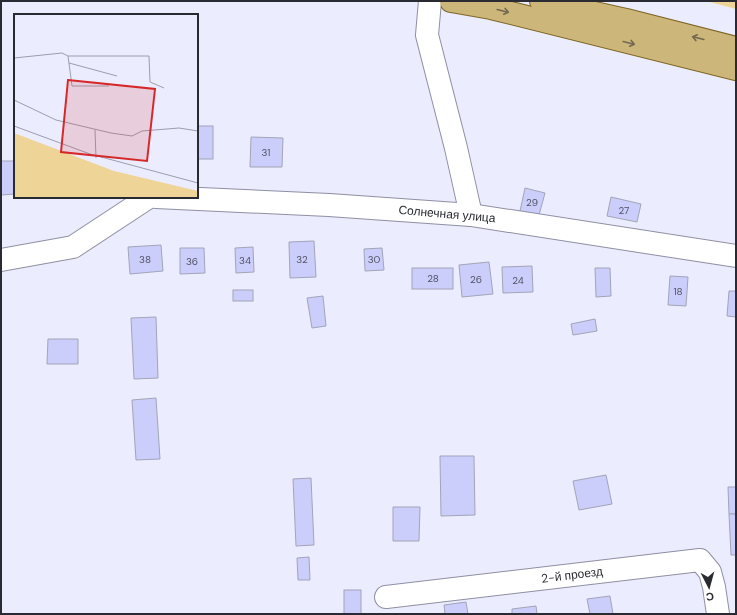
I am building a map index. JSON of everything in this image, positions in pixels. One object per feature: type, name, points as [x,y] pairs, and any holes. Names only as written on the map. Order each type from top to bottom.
[{"type":"main road","points":[[451,1],[491,8],[736,69]]},
{"type":"main road","points":[[541,1],[626,20],[736,48]]},
{"type":"street","points":[[430,1],[427,35],[456,148],[471,215]]},
{"type":"street","points":[[1,260],[74,247],[148,198]]},
{"type":"street","name":"Солнечная улица","points":[[178,198],[329,205],[471,215],[736,256]]},
{"type":"street","name":"2-й проезд","points":[[386,597],[700,560],[710,572],[718,614]]},
{"type":"shaded area","points":[[706,1],[736,1],[736,9]]},
{"type":"building","points":[[198,126],[213,126],[213,159],[198,159]]},
{"type":"building","points":[[251,137],[283,138],[282,167],[250,167]]},
{"type":"building","points":[[1,161],[14,161],[14,194],[1,195]]},
{"type":"building","points":[[525,188],[545,193],[539,215],[520,211]]},
{"type":"building","points":[[611,197],[641,204],[637,222],[607,216]]},
{"type":"building","points":[[314,241],[316,277],[290,278],[289,242]]},
{"type":"building","points":[[161,245],[163,271],[130,274],[128,247]]},
{"type":"building","points":[[253,247],[254,272],[236,273],[235,248]]},
{"type":"building","points":[[180,248],[204,248],[205,273],[180,274]]},
{"type":"building","points":[[382,248],[384,270],[365,271],[364,249]]},
{"type":"building","points":[[489,262],[493,294],[462,297],[459,265]]},
{"type":"building","points":[[532,266],[533,292],[503,293],[502,267]]},
{"type":"building","points":[[412,268],[453,268],[453,289],[412,289]]},
{"type":"building","points":[[595,268],[610,268],[611,296],[596,297]]},
{"type":"building","points":[[670,276],[688,277],[686,306],[668,305]]},
{"type":"building","points":[[233,290],[253,290],[253,301],[233,301]]},
{"type":"building","points":[[729,291],[736,291],[736,317],[727,316]]},
{"type":"building","points":[[323,296],[326,326],[312,328],[307,298]]},
{"type":"building","points":[[156,317],[158,378],[134,379],[131,318]]},
{"type":"building","points":[[595,319],[597,331],[573,335],[571,324]]},
{"type":"building","points":[[48,339],[78,339],[78,364],[47,364]]},
{"type":"building","points":[[156,398],[160,459],[136,460],[132,400]]},
{"type":"building","points":[[440,456],[474,456],[475,515],[441,516]]},
{"type":"building","points":[[606,475],[612,504],[579,510],[573,481]]},
{"type":"building","points":[[311,478],[314,545],[296,546],[293,479]]},
{"type":"building","points":[[728,487],[736,487],[736,514],[729,514]]},
{"type":"building","points":[[393,507],[420,507],[419,541],[393,541]]},
{"type":"building","points":[[729,514],[736,514],[736,555],[731,555]]},
{"type":"building","points":[[309,557],[310,580],[298,580],[297,558]]},
{"type":"building","points":[[344,590],[361,590],[361,614],[344,614]]},
{"type":"building","points":[[610,596],[613,614],[590,614],[587,599]]},
{"type":"building","points":[[466,602],[468,614],[445,614],[444,605]]},
{"type":"building","points":[[536,606],[537,614],[512,614],[512,609]]}]
